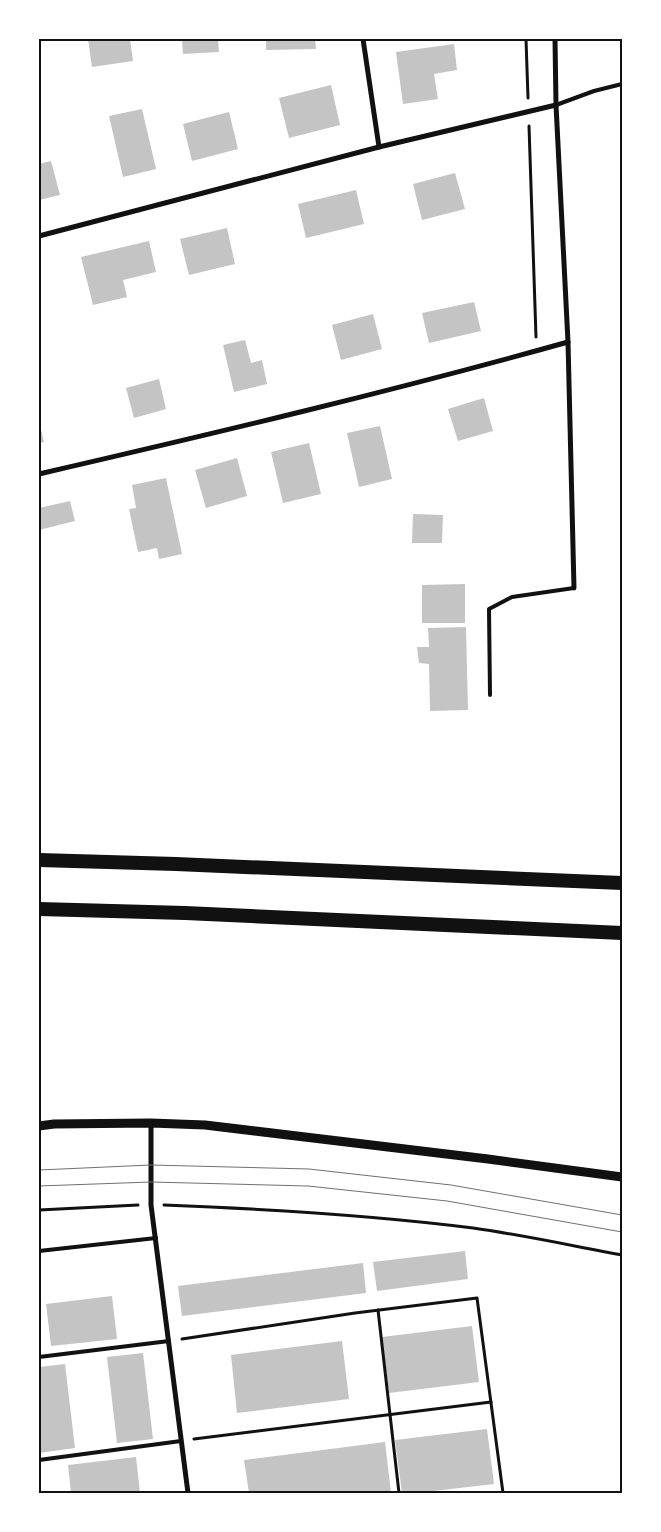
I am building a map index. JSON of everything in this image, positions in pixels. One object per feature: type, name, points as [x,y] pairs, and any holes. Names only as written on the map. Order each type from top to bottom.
[{"type":"highway","points":[[39,860],[622,883]]},
{"type":"highway","points":[[39,909],[185,913],[622,933]]},
{"type":"street","points":[[363,39],[379,147]]},
{"type":"street","points":[[554,39],[568,342],[574,588]]},
{"type":"street","points":[[39,236],[379,147],[556,105]]},
{"type":"street","points":[[39,474],[285,416],[452,374],[568,342]]},
{"type":"street","points":[[39,1126],[54,1124],[151,1123],[205,1125],[622,1177]]},
{"type":"street","points":[[151,1123],[151,1205],[188,1493]]},
{"type":"lane","points":[[556,105],[594,91],[622,84]]},
{"type":"lane","points":[[490,695],[489,609],[512,597],[574,588]]},
{"type":"lane","points":[[39,1251],[156,1238]]},
{"type":"lane","points":[[39,1357],[169,1341]]},
{"type":"lane","points":[[39,1460],[181,1441]]},
{"type":"path","points":[[526,39],[536,350]]},
{"type":"path","points":[[39,1210],[151,1205],[364,1216],[475,1228],[622,1255]]},
{"type":"path","points":[[169,1341],[378,1310],[477,1298],[503,1493]]},
{"type":"path","points":[[378,1310],[399,1493]]},
{"type":"path","points":[[181,1441],[491,1402]]},
{"type":"building","points":[[88,39],[130,39],[133,61],[92,67]]},
{"type":"building","points":[[182,39],[218,39],[219,52],[183,54]]},
{"type":"building","points":[[266,39],[315,39],[316,49],[266,50]]},
{"type":"building","points":[[454,44],[457,70],[434,74],[438,99],[403,104],[396,52]]},
{"type":"building","points":[[331,85],[340,125],[289,138],[279,98]]},
{"type":"building","points":[[142,109],[156,169],[123,177],[109,116]]},
{"type":"building","points":[[229,112],[238,149],[192,161],[183,124]]},
{"type":"building","points":[[51,161],[60,195],[39,200],[39,164]]},
{"type":"building","points":[[455,173],[465,209],[422,220],[413,184]]},
{"type":"building","points":[[356,190],[364,224],[306,238],[298,204]]},
{"type":"building","points":[[227,228],[235,264],[189,275],[180,239]]},
{"type":"building","points":[[149,241],[156,272],[123,280],[127,297],[93,305],[81,257]]},
{"type":"building","points":[[474,302],[481,331],[429,343],[422,313]]},
{"type":"building","points":[[373,314],[382,349],[341,360],[332,325]]},
{"type":"building","points":[[245,340],[251,363],[262,360],[267,384],[234,392],[223,345]]},
{"type":"building","points":[[159,379],[166,409],[134,418],[126,388]]},
{"type":"building","points":[[484,398],[493,431],[458,441],[448,409]]},
{"type":"building","points":[[39,421],[44,442],[39,443]]},
{"type":"building","points":[[380,426],[392,479],[359,487],[347,433]]},
{"type":"building","points":[[309,443],[321,494],[283,503],[271,452]]},
{"type":"building","points":[[237,458],[247,496],[206,508],[195,470]]},
{"type":"building","points":[[166,478],[182,554],[159,559],[157,548],[138,552],[129,509],[136,508],[132,485]]},
{"type":"building","points":[[70,501],[75,521],[39,530],[39,508]]},
{"type":"building","points":[[413,514],[443,515],[442,543],[412,543]]},
{"type":"building","points":[[465,584],[465,623],[422,623],[422,585]]},
{"type":"building","points":[[466,627],[468,710],[430,711],[429,664],[419,663],[417,647],[429,647],[428,628]]},
{"type":"building","points":[[465,1251],[468,1279],[377,1291],[373,1262]]},
{"type":"building","points":[[363,1263],[366,1293],[182,1316],[178,1286]]},
{"type":"building","points":[[112,1296],[117,1339],[51,1346],[46,1304]]},
{"type":"building","points":[[472,1326],[479,1382],[389,1393],[382,1337]]},
{"type":"building","points":[[342,1341],[349,1399],[237,1413],[231,1355]]},
{"type":"building","points":[[143,1353],[153,1439],[117,1443],[107,1357]]},
{"type":"building","points":[[65,1364],[75,1448],[39,1453],[39,1367]]},
{"type":"building","points":[[487,1429],[494,1484],[402,1493],[395,1440]]},
{"type":"building","points":[[385,1442],[391,1493],[249,1493],[244,1460]]},
{"type":"building","points":[[136,1457],[140,1493],[71,1493],[68,1465]]},
{"type":"tram line","points":[[39,1170],[151,1165],[309,1169],[451,1185],[622,1215]]},
{"type":"tram line","points":[[39,1186],[151,1182],[308,1186],[447,1201],[622,1232]]}]
